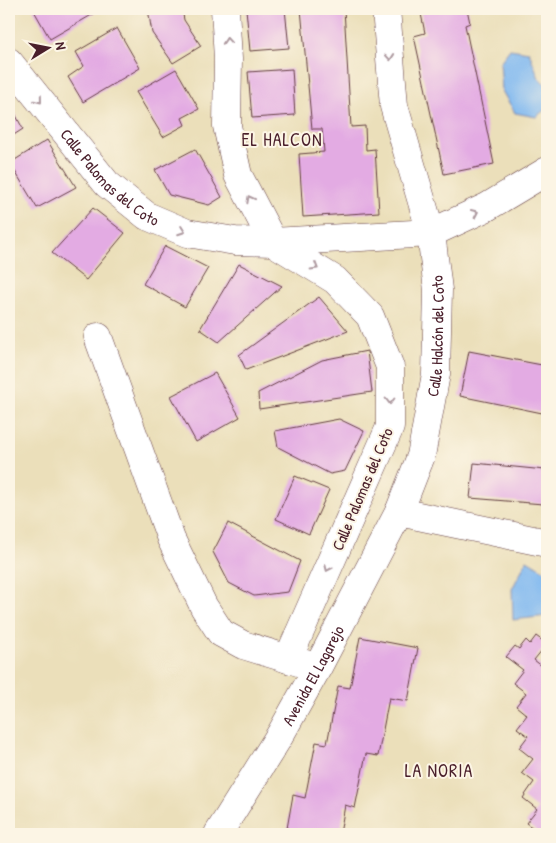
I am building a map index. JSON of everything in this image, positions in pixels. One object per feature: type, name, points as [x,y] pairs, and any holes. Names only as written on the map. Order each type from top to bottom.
[{"type":"street","points":[[225,9],[228,59],[227,126],[238,175],[273,242]]},
{"type":"street","name":"Calle Halcón del Coto","points":[[386,9],[394,106],[431,233],[438,290],[436,374],[422,456],[398,512]]},
{"type":"street","name":"Calle Palomas del Coto","points":[[9,62],[106,184],[147,216],[186,233],[235,241],[273,242],[431,233]]},
{"type":"street","points":[[431,233],[487,207],[547,171]]},
{"type":"street","name":"Calle Palomas del Coto","points":[[273,242],[335,280],[370,316],[390,367],[390,427],[288,659]]},
{"type":"street","points":[[98,337],[171,538],[204,607],[221,632],[243,645],[318,667]]},
{"type":"street","points":[[398,512],[547,543]]},
{"type":"street","name":"Avenida El Lagarejo","points":[[218,834],[280,736],[398,512]]},
{"type":"water","points":[[510,49],[529,52],[539,78],[547,86],[547,108],[536,117],[515,113],[502,91],[500,62]]},
{"type":"water","points":[[527,560],[547,572],[547,616],[513,620],[512,589]]},
{"type":"building","points":[[33,9],[102,9],[50,39]]},
{"type":"building","points":[[148,9],[182,9],[184,20],[201,46],[173,63],[152,33]]},
{"type":"building","points":[[246,9],[285,9],[289,48],[250,51]]},
{"type":"building","points":[[301,9],[344,9],[351,127],[365,126],[366,150],[375,149],[379,212],[303,217],[299,154],[324,152],[322,129],[312,129]]},
{"type":"building","points":[[420,9],[467,9],[470,23],[465,25],[494,164],[444,174],[414,36],[425,33]]},
{"type":"building","points":[[117,28],[140,68],[83,102],[68,77],[84,66],[76,52]]},
{"type":"building","points":[[176,69],[199,109],[182,118],[185,125],[163,137],[136,92]]},
{"type":"building","points":[[292,69],[295,115],[252,118],[248,72]]},
{"type":"building","points":[[9,102],[23,129],[9,138]]},
{"type":"building","points":[[47,140],[76,187],[37,208],[10,163]]},
{"type":"building","points":[[195,149],[222,197],[209,205],[169,195],[155,170]]},
{"type":"building","points":[[93,208],[125,233],[86,280],[52,253]]},
{"type":"building","points":[[165,246],[208,268],[185,307],[143,284]]},
{"type":"building","points":[[239,264],[282,286],[219,342],[200,329]]},
{"type":"building","points":[[319,297],[348,331],[246,370],[239,355]]},
{"type":"building","points":[[367,351],[372,392],[259,409],[258,393],[322,360]]},
{"type":"building","points":[[469,351],[547,366],[547,414],[460,396]]},
{"type":"building","points":[[215,373],[240,417],[196,442],[171,396]]},
{"type":"building","points":[[339,419],[364,431],[345,471],[330,474],[278,447],[275,431]]},
{"type":"building","points":[[474,463],[545,470],[543,504],[470,498]]},
{"type":"building","points":[[295,476],[329,490],[309,534],[276,519]]},
{"type":"building","points":[[228,523],[300,561],[288,592],[254,596],[229,583],[213,552]]},
{"type":"building","points":[[536,636],[547,644],[534,660],[547,670],[547,834],[539,834],[526,823],[537,809],[523,798],[534,782],[522,773],[533,759],[519,748],[528,736],[517,728],[527,715],[516,706],[526,693],[513,683],[523,670],[506,657],[515,646],[519,649],[526,640],[530,644]]},
{"type":"building","points":[[360,637],[418,648],[408,701],[389,698],[378,756],[366,754],[355,808],[345,805],[340,834],[286,834],[293,795],[305,798],[316,742],[327,744],[338,686],[350,688]]},
{"type":"district","name":"EL HALCON","points":[[282,139]]},
{"type":"district","name":"LA NORIA","points":[[439,770]]}]
